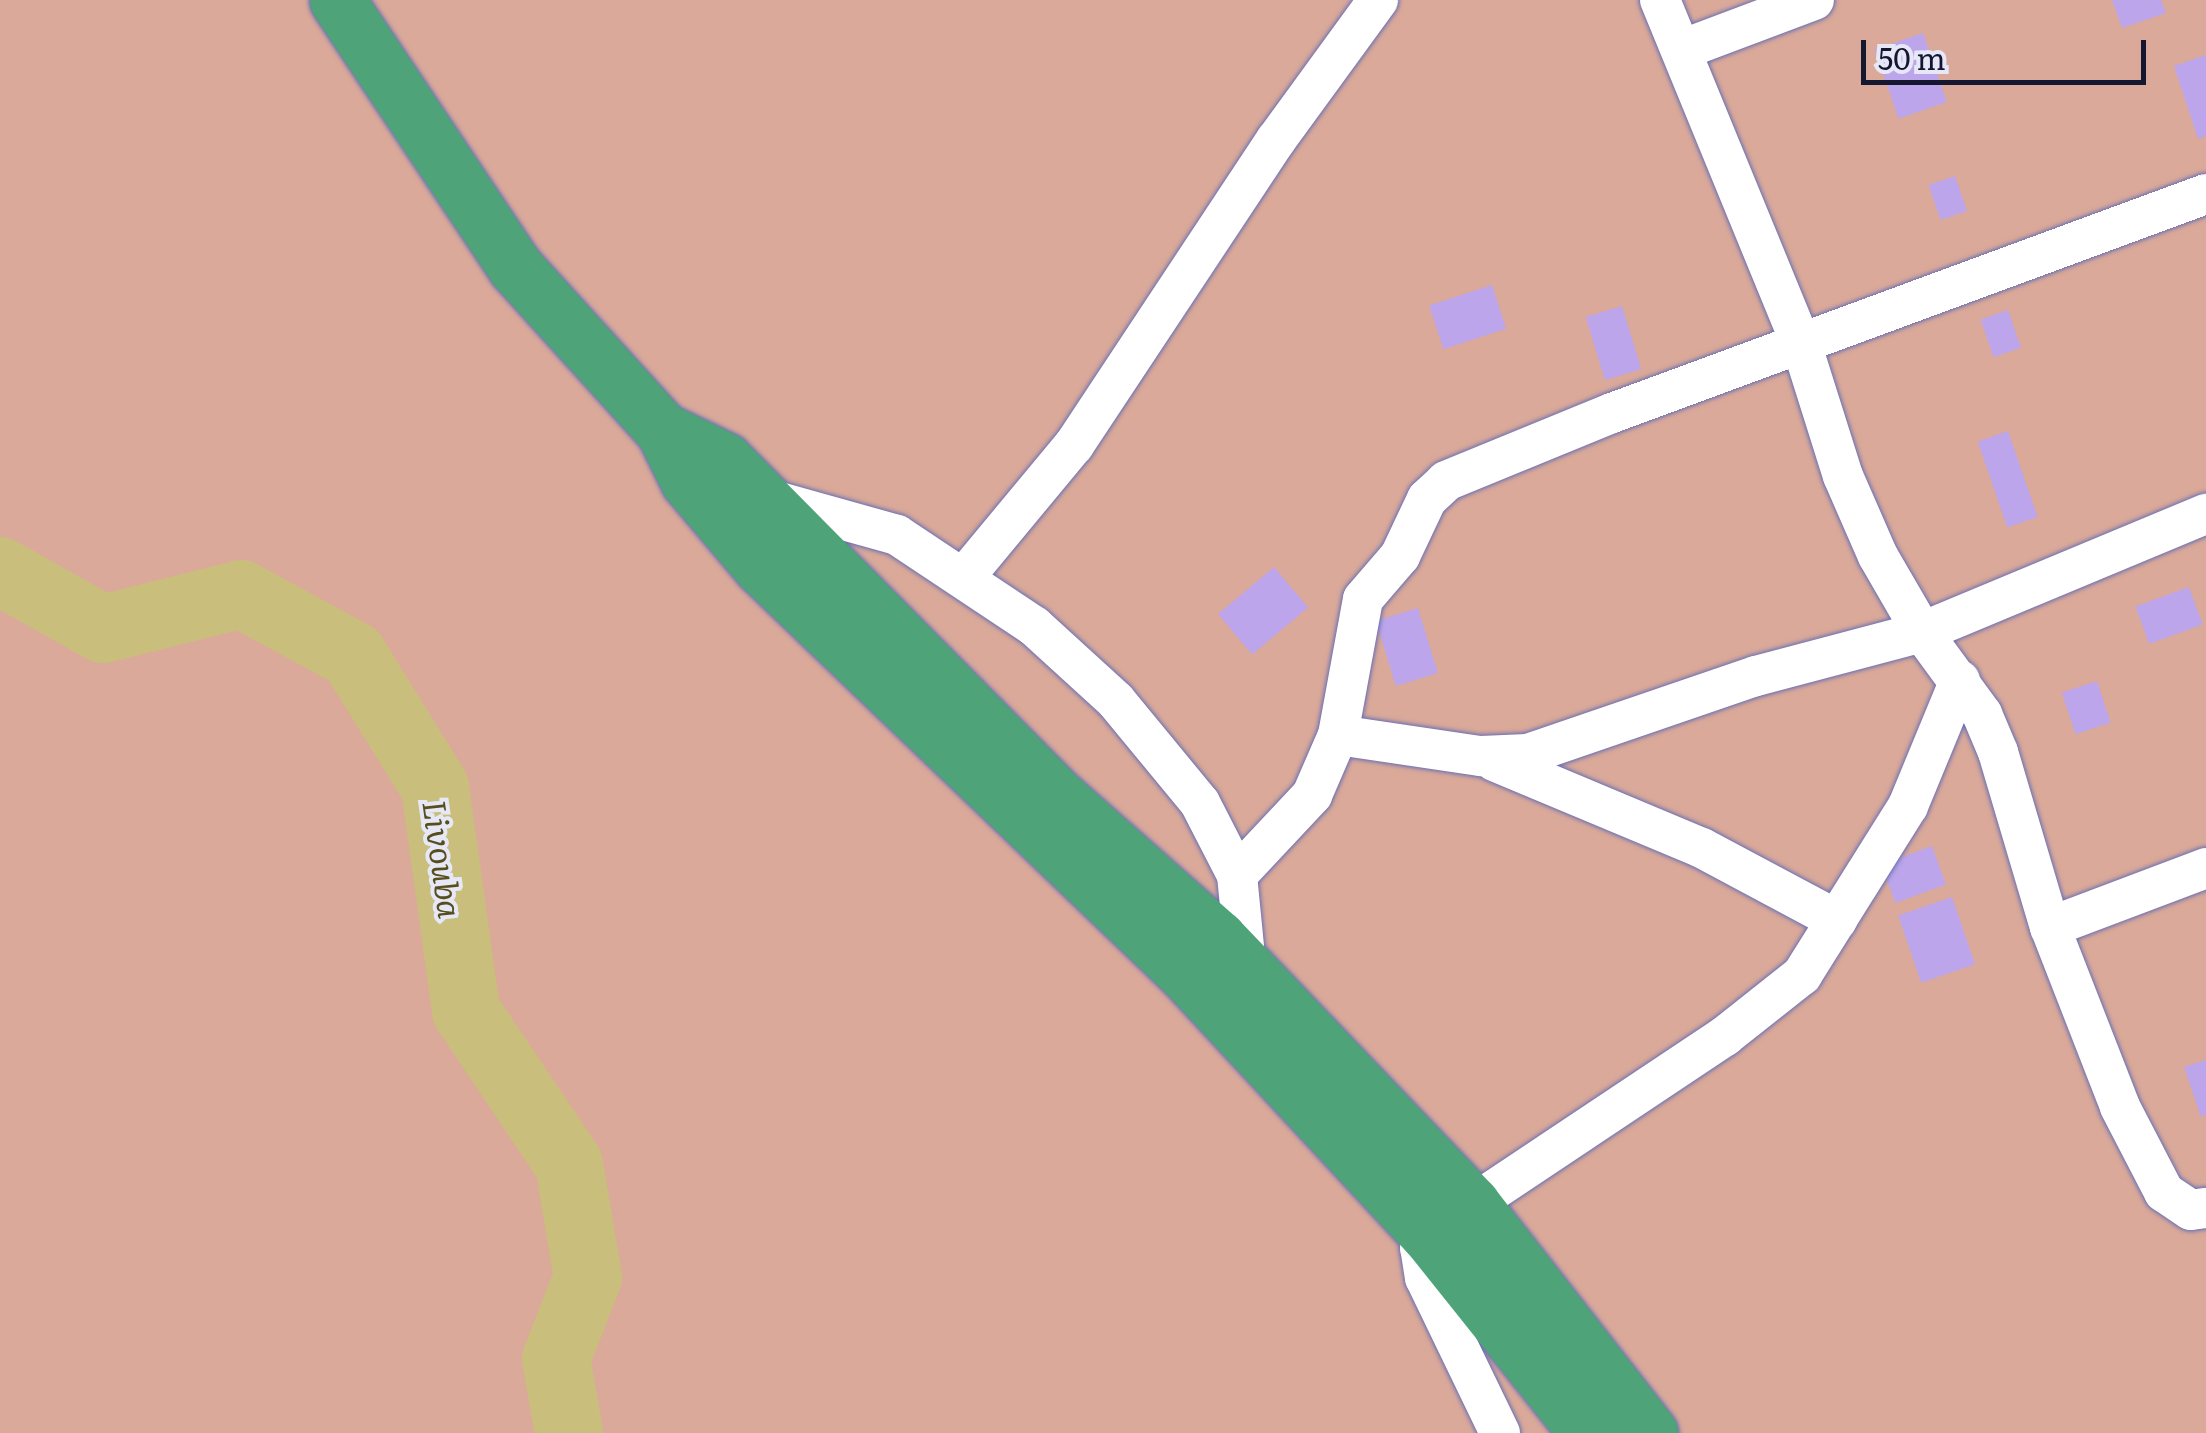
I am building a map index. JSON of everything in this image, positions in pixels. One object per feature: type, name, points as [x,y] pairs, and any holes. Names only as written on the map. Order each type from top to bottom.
[{"type":"highway","points":[[337,0],[515,267],[663,430],[688,481],[761,566],[1186,974],[1428,1234],[1588,1433]]},
{"type":"highway","points":[[663,430],[724,460],[1052,791],[1246,967],[1472,1204],[1650,1433]]},
{"type":"street","points":[[966,576],[1074,446],[1276,140],[1378,0]]},
{"type":"street","points":[[1660,0],[1682,50],[1701,112],[1801,343],[1850,492],[1922,632],[1960,680],[1998,752],[2050,927],[2150,1173],[2173,1202],[2206,1208]]},
{"type":"street","points":[[1682,50],[1814,0]]},
{"type":"street","points":[[1237,875],[1312,794],[1338,734],[1363,598],[1400,556],[1427,499],[1446,481],[1801,343],[2206,194]]},
{"type":"street","points":[[761,497],[896,535],[966,576],[1034,626],[1116,702],[1200,803],[1237,875],[1246,967]]},
{"type":"street","points":[[1338,734],[1480,756],[1528,754],[1756,676],[1922,632],[2206,514]]},
{"type":"street","points":[[1500,1433],[1425,1278],[1420,1248],[1428,1234],[1725,1036],[1802,976],[1908,806],[1960,680]]},
{"type":"street","points":[[1480,756],[1686,840],[1837,920]]},
{"type":"street","points":[[2050,927],[2206,868]]},
{"type":"shaded area","points":[[0,0],[2206,0],[2206,1433],[0,1433]]},
{"type":"building","points":[[2112,0],[2161,0],[2166,13],[2122,28]]},
{"type":"building","points":[[1923,33],[1947,102],[1899,119],[1875,50]]},
{"type":"building","points":[[2206,55],[2206,136],[2198,139],[2174,66]]},
{"type":"building","points":[[1955,176],[1967,211],[1941,220],[1929,185]]},
{"type":"building","points":[[1492,285],[1506,329],[1443,349],[1429,305]]},
{"type":"building","points":[[1622,306],[1641,369],[1605,380],[1586,317]]},
{"type":"building","points":[[2008,310],[2021,348],[1994,357],[1981,319]]},
{"type":"building","points":[[2008,431],[2038,517],[2007,527],[1978,441]]},
{"type":"building","points":[[1274,567],[1308,608],[1252,655],[1218,614]]},
{"type":"building","points":[[2189,587],[2203,625],[2149,644],[2135,606]]},
{"type":"building","points":[[1418,608],[1438,673],[1396,686],[1376,621]]},
{"type":"building","points":[[2097,681],[2111,723],[2075,734],[2062,692]]},
{"type":"building","points":[[1932,846],[1946,885],[1895,903],[1881,864]]},
{"type":"building","points":[[1952,897],[1975,964],[1921,983],[1898,916]]},
{"type":"building","points":[[2206,1060],[2206,1115],[2201,1117],[2184,1067]]},
{"type":"waterway","name":"Livouba","points":[[0,571],[103,629],[241,594],[353,655],[435,787],[466,1011],[569,1164],[588,1277],[556,1359],[569,1433]]}]
